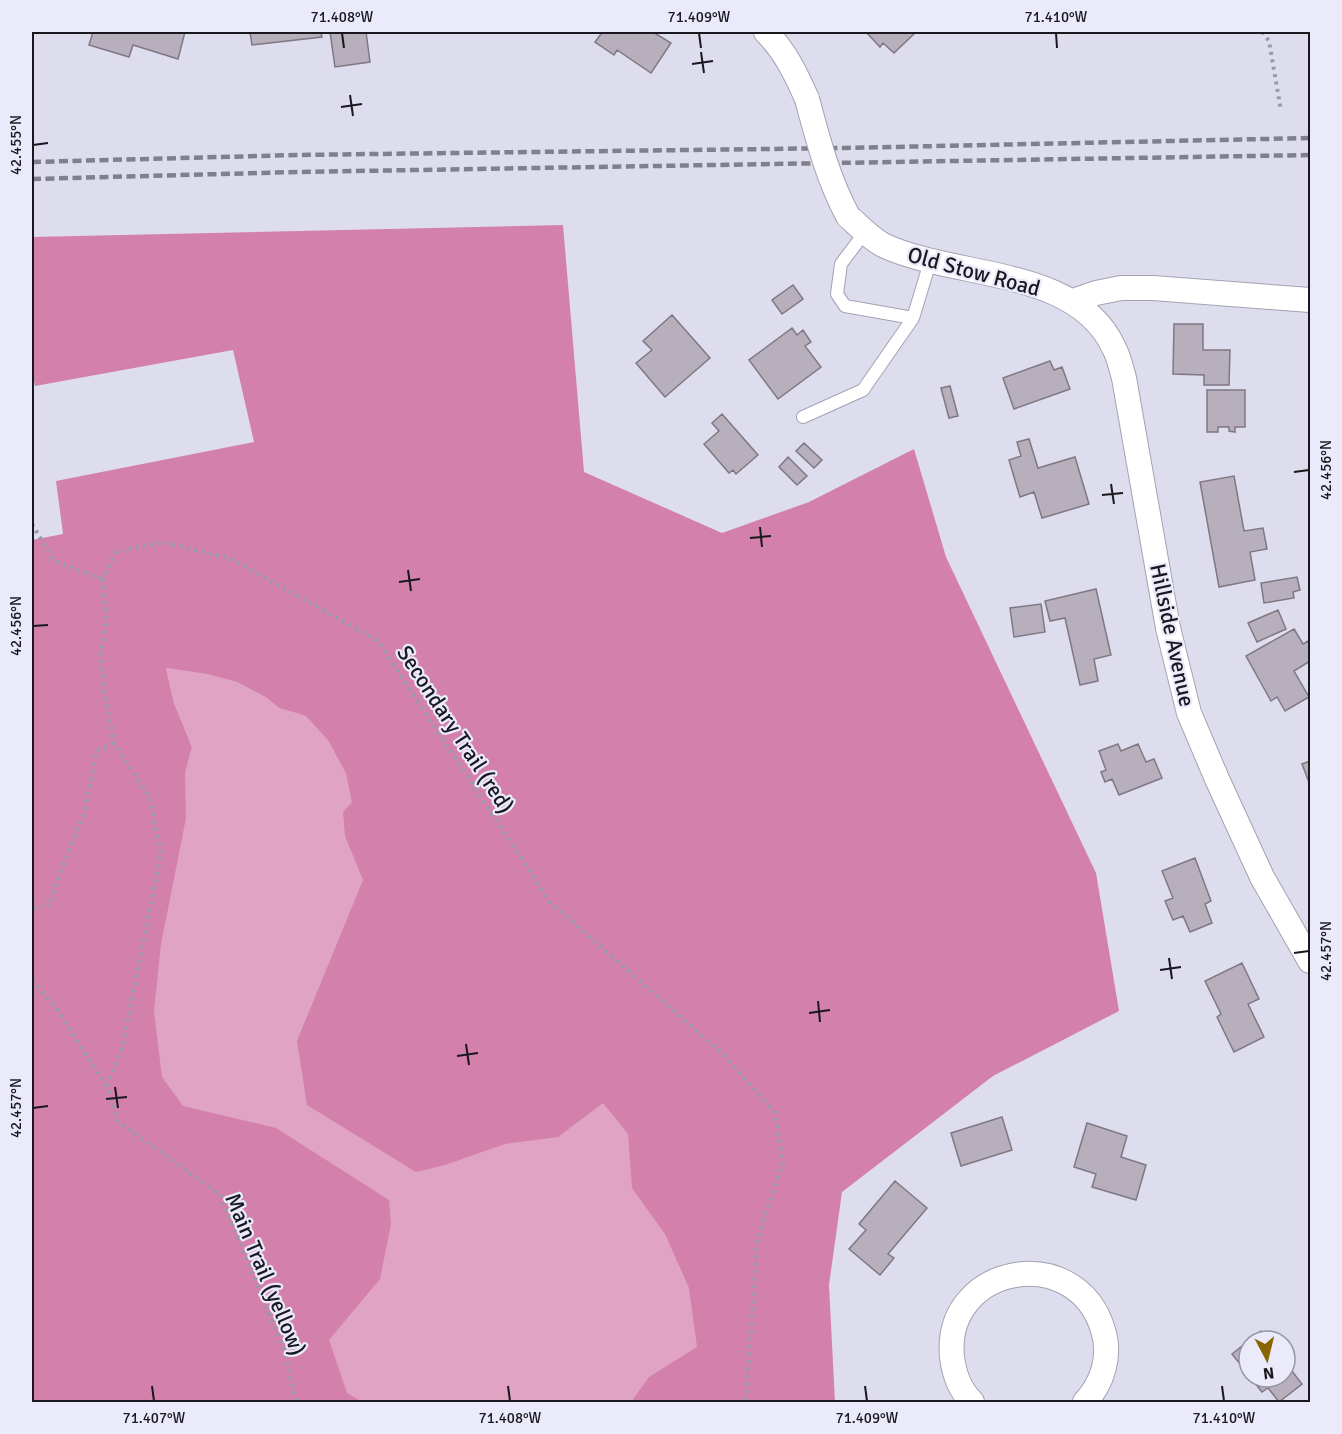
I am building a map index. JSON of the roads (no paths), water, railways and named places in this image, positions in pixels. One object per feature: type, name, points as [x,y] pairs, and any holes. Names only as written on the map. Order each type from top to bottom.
[{"type":"street","name":"Old Stow Road","points":[[766,32],[779,45],[807,99],[836,193],[848,216],[865,232],[881,243],[930,262],[1038,285],[1073,301]]},
{"type":"street","points":[[1073,301],[1120,288],[1153,288],[1311,300]]},
{"type":"street","name":"Hillside Avenue","points":[[1073,301],[1097,322],[1114,347],[1124,378],[1168,628],[1190,713],[1217,779],[1262,877],[1311,961]]},
{"type":"street","points":[[972,1402],[958,1383],[953,1368],[953,1335],[958,1320],[976,1293],[990,1284],[1012,1275],[1037,1273],[1068,1283],[1092,1305],[1100,1319],[1105,1342],[1105,1367],[1099,1382],[1086,1402]]},
{"type":"lane","points":[[865,232],[842,264],[837,294],[845,306],[913,318]]},
{"type":"lane","points":[[803,417],[863,390],[913,318],[930,262]]},
{"type":"railway","points":[[32,162],[296,155],[845,148],[1310,138]]},
{"type":"railway","points":[[32,179],[297,172],[1310,155]]}]
